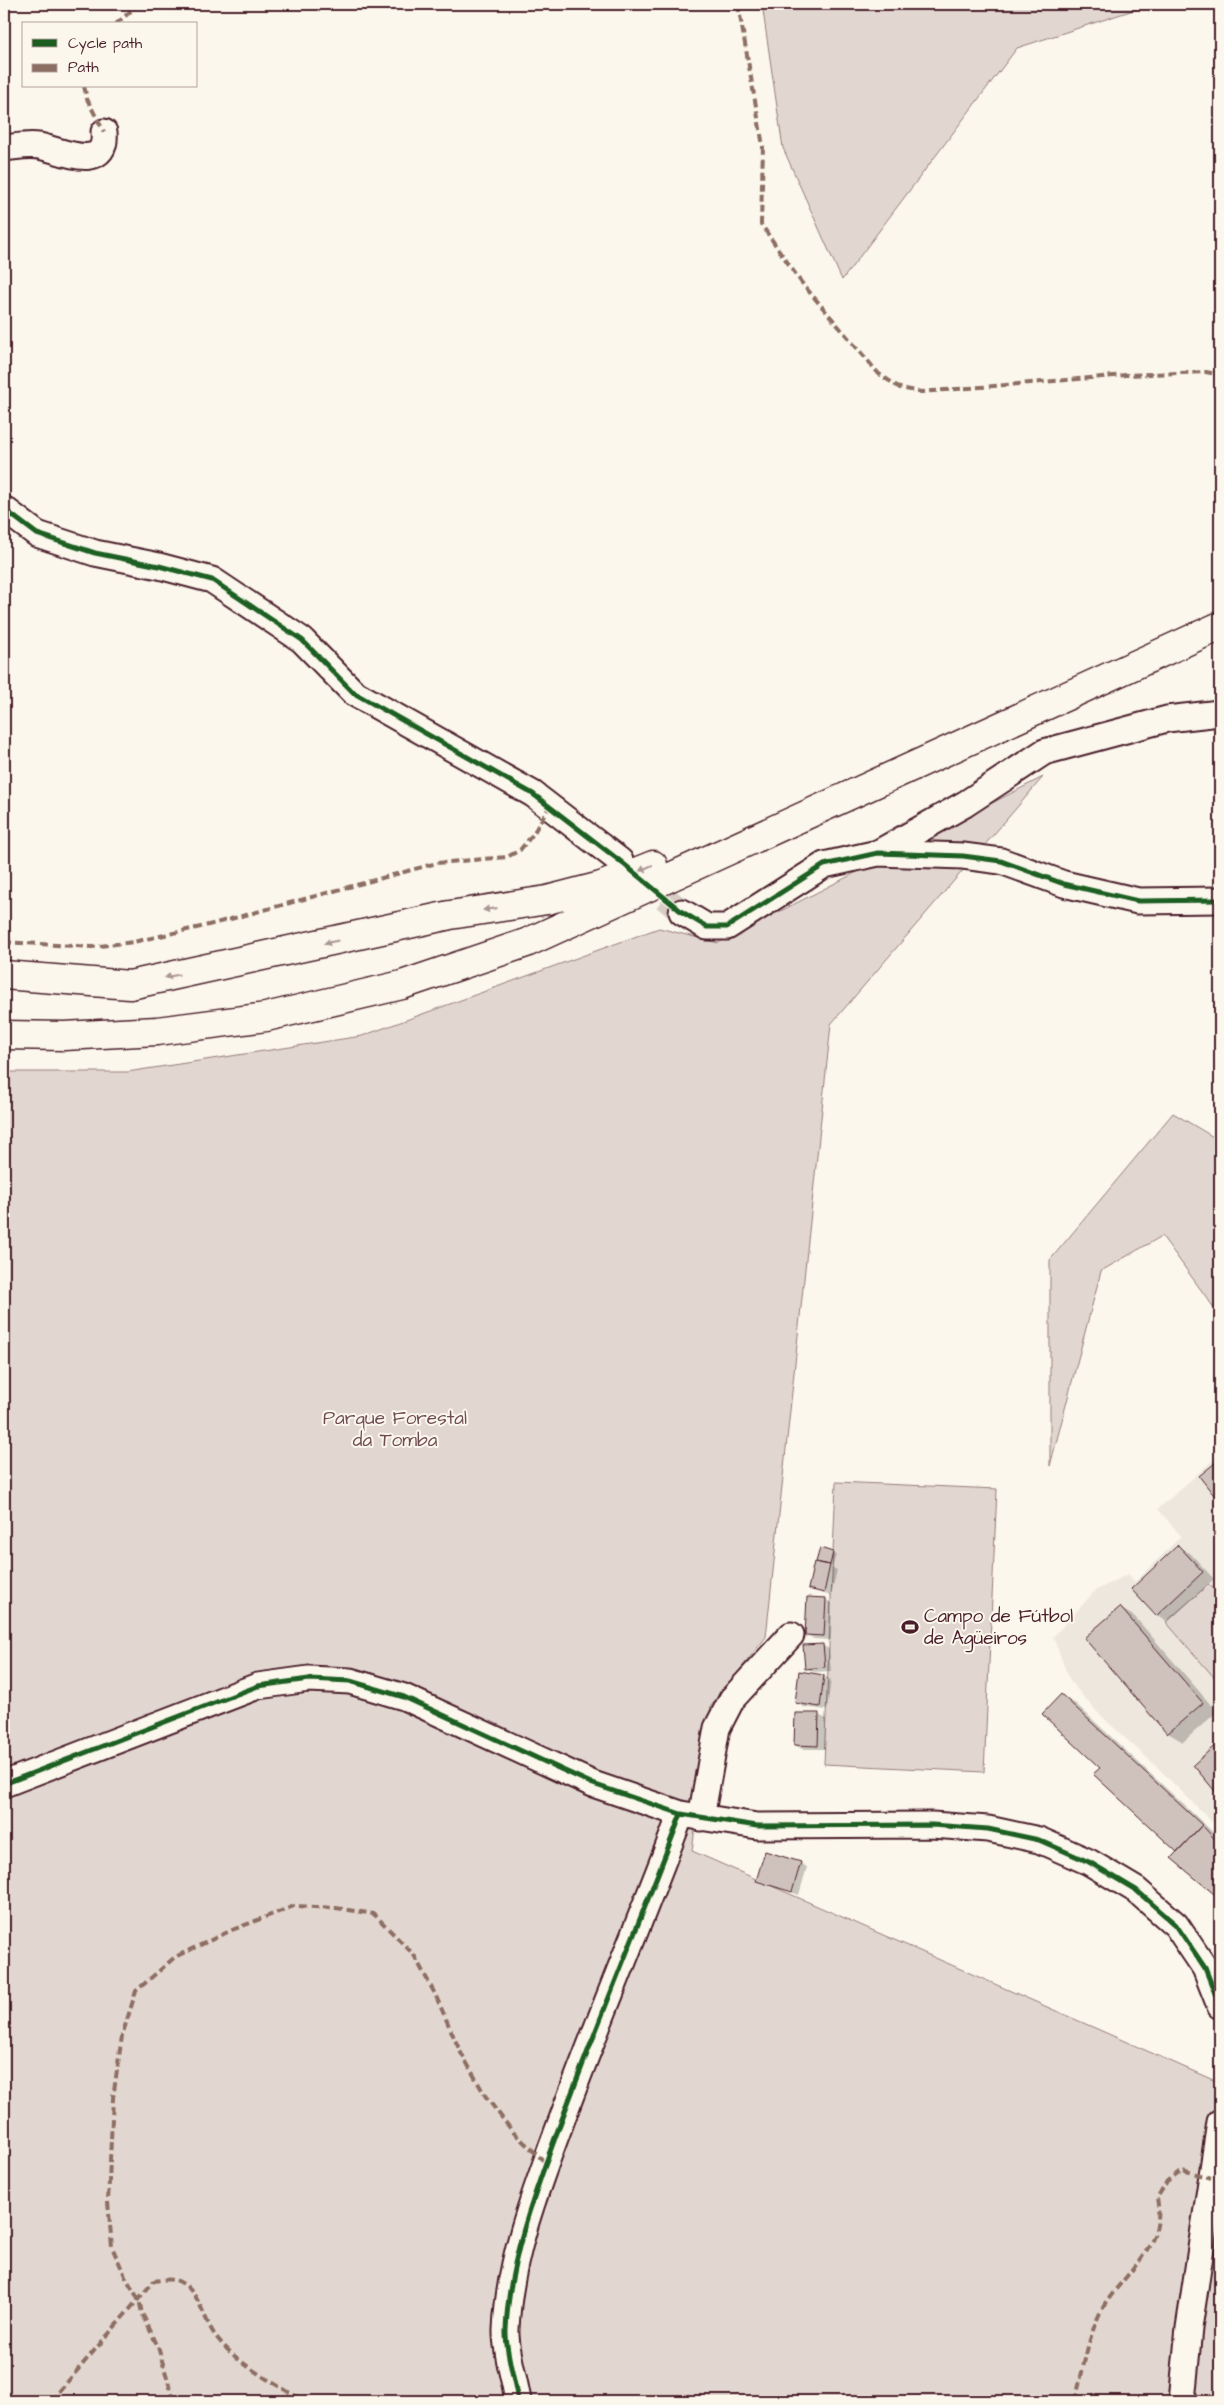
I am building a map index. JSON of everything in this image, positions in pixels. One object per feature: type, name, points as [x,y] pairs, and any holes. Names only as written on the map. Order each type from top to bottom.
[{"type":"highway","points":[[4,1035],[64,1036],[158,1031],[266,1017],[402,985],[526,943],[1220,626]]},
{"type":"highway","points":[[4,975],[130,985],[450,915],[547,900],[601,886],[626,877],[880,764],[967,741]]},
{"type":"street","points":[[4,148],[39,146],[76,157],[92,156],[102,147],[104,132]]},
{"type":"street","points":[[4,509],[36,534],[95,553],[159,566],[212,580],[302,640],[354,693],[532,794],[620,861]]},
{"type":"street","points":[[878,853],[965,804],[1044,752],[1167,720],[1220,713]]},
{"type":"street","points":[[682,912],[707,927],[727,927],[824,865],[878,853],[963,856],[1001,861],[1064,884],[1138,901],[1220,900]]},
{"type":"street","points":[[518,2401],[505,2332],[510,2285],[545,2162],[607,1997],[691,1816],[717,1728],[732,1699],[791,1635]]},
{"type":"street","points":[[4,1784],[258,1686],[309,1679],[350,1681],[404,1697],[593,1784],[691,1816],[756,1826],[932,1825],[988,1829],[1038,1840],[1089,1862],[1136,1890],[1176,1925],[1205,1968],[1220,2006]]},
{"type":"street","points":[[1182,2401],[1189,2328],[1220,2122]]},
{"type":"shaded area","points":[[1220,1454],[1220,1830],[1158,1768],[1098,1713],[1070,1681],[1053,1637],[1095,1591],[1128,1574],[1135,1582],[1181,1536],[1158,1509]]},
{"type":"green space","points":[[762,4],[1152,4],[1017,48],[842,280],[783,148]]},
{"type":"green space","name":"Parque Forestal da Tomba","points":[[1043,777],[831,1024],[766,1637],[711,1706],[692,1851],[1220,2083],[1220,2401],[4,2401],[4,1072],[127,1072],[362,1036],[659,928],[718,943]]},
{"type":"green space","points":[[1173,1113],[1220,1141],[1220,1316],[1162,1236],[1101,1271],[1050,1466],[1050,1260]]},
{"type":"green space","name":"Campo de Fútbol de Agüeiros","points":[[836,1482],[997,1489],[984,1772],[824,1764]]},
{"type":"green space","points":[[1209,1584],[1220,1596],[1220,1684],[1166,1622]]},
{"type":"building","points":[[1220,1459],[1220,1503],[1199,1476]]},
{"type":"building","points":[[1178,1545],[1203,1572],[1156,1616],[1131,1589]]},
{"type":"building","points":[[820,1548],[833,1552],[830,1565],[816,1562]]},
{"type":"building","points":[[814,1562],[830,1565],[824,1593],[808,1589]]},
{"type":"building","points":[[807,1597],[826,1598],[824,1636],[805,1635]]},
{"type":"building","points":[[1120,1607],[1203,1703],[1167,1734],[1084,1638]]},
{"type":"building","points":[[823,1644],[825,1667],[805,1669],[803,1645]]},
{"type":"building","points":[[799,1671],[824,1675],[820,1707],[795,1703]]},
{"type":"building","points":[[1061,1694],[1202,1825],[1177,1852],[1093,1774],[1100,1768],[1042,1714]]},
{"type":"building","points":[[795,1713],[819,1713],[818,1746],[794,1745]]},
{"type":"building","points":[[1220,1741],[1220,1797],[1193,1765]]},
{"type":"building","points":[[1202,1825],[1220,1845],[1220,1899],[1171,1858]]},
{"type":"building","points":[[765,1851],[801,1862],[792,1892],[756,1881]]},
{"type":"tunnel","points":[[636,874],[682,912]]},
{"type":"marked path","points":[[118,22],[139,4]]},
{"type":"marked path","points":[[738,4],[763,146],[761,224],[801,282],[879,374],[900,388],[921,392],[1126,375],[1206,372],[1220,375]]},
{"type":"marked path","points":[[84,88],[87,99],[104,132]]},
{"type":"marked path","points":[[4,942],[92,947],[133,942],[205,926],[437,863],[507,857],[520,850],[533,834],[549,807]]},
{"type":"marked path","points":[[174,2401],[158,2347],[142,2313],[139,2300],[126,2278],[112,2247],[108,2202],[113,2098],[122,2036],[136,1991],[175,1957],[232,1930],[294,1906],[336,1908],[374,1914],[414,1955],[435,1994],[460,2051],[486,2097],[513,2132],[545,2162]]},
{"type":"marked path","points":[[1075,2401],[1088,2345],[1100,2313],[1149,2247],[1155,2232],[1158,2216],[1157,2198],[1167,2181],[1182,2170],[1211,2178]]},
{"type":"marked path","points":[[51,2401],[154,2281],[167,2280],[174,2280],[187,2286],[197,2299],[215,2335],[244,2364],[304,2401]]},
{"type":"cycle path","points":[[4,509],[37,534],[95,553],[159,566],[212,580],[302,640],[354,693],[533,794],[682,912],[707,927],[727,927],[824,865],[878,853],[963,856],[1001,861],[1064,884],[1138,901],[1220,900]]},
{"type":"cycle path","points":[[4,1784],[258,1686],[309,1679],[350,1681],[404,1697],[593,1784],[681,1814],[757,1826],[932,1825],[988,1829],[1039,1840],[1089,1862],[1136,1890],[1176,1925],[1205,1968],[1220,2006]]},
{"type":"cycle path","points":[[518,2401],[506,2330],[508,2302],[519,2246],[565,2111],[681,1814]]},
{"type":"place","name":"Campo de Fútbol de Agüeiros","points":[[910,1627]]}]
